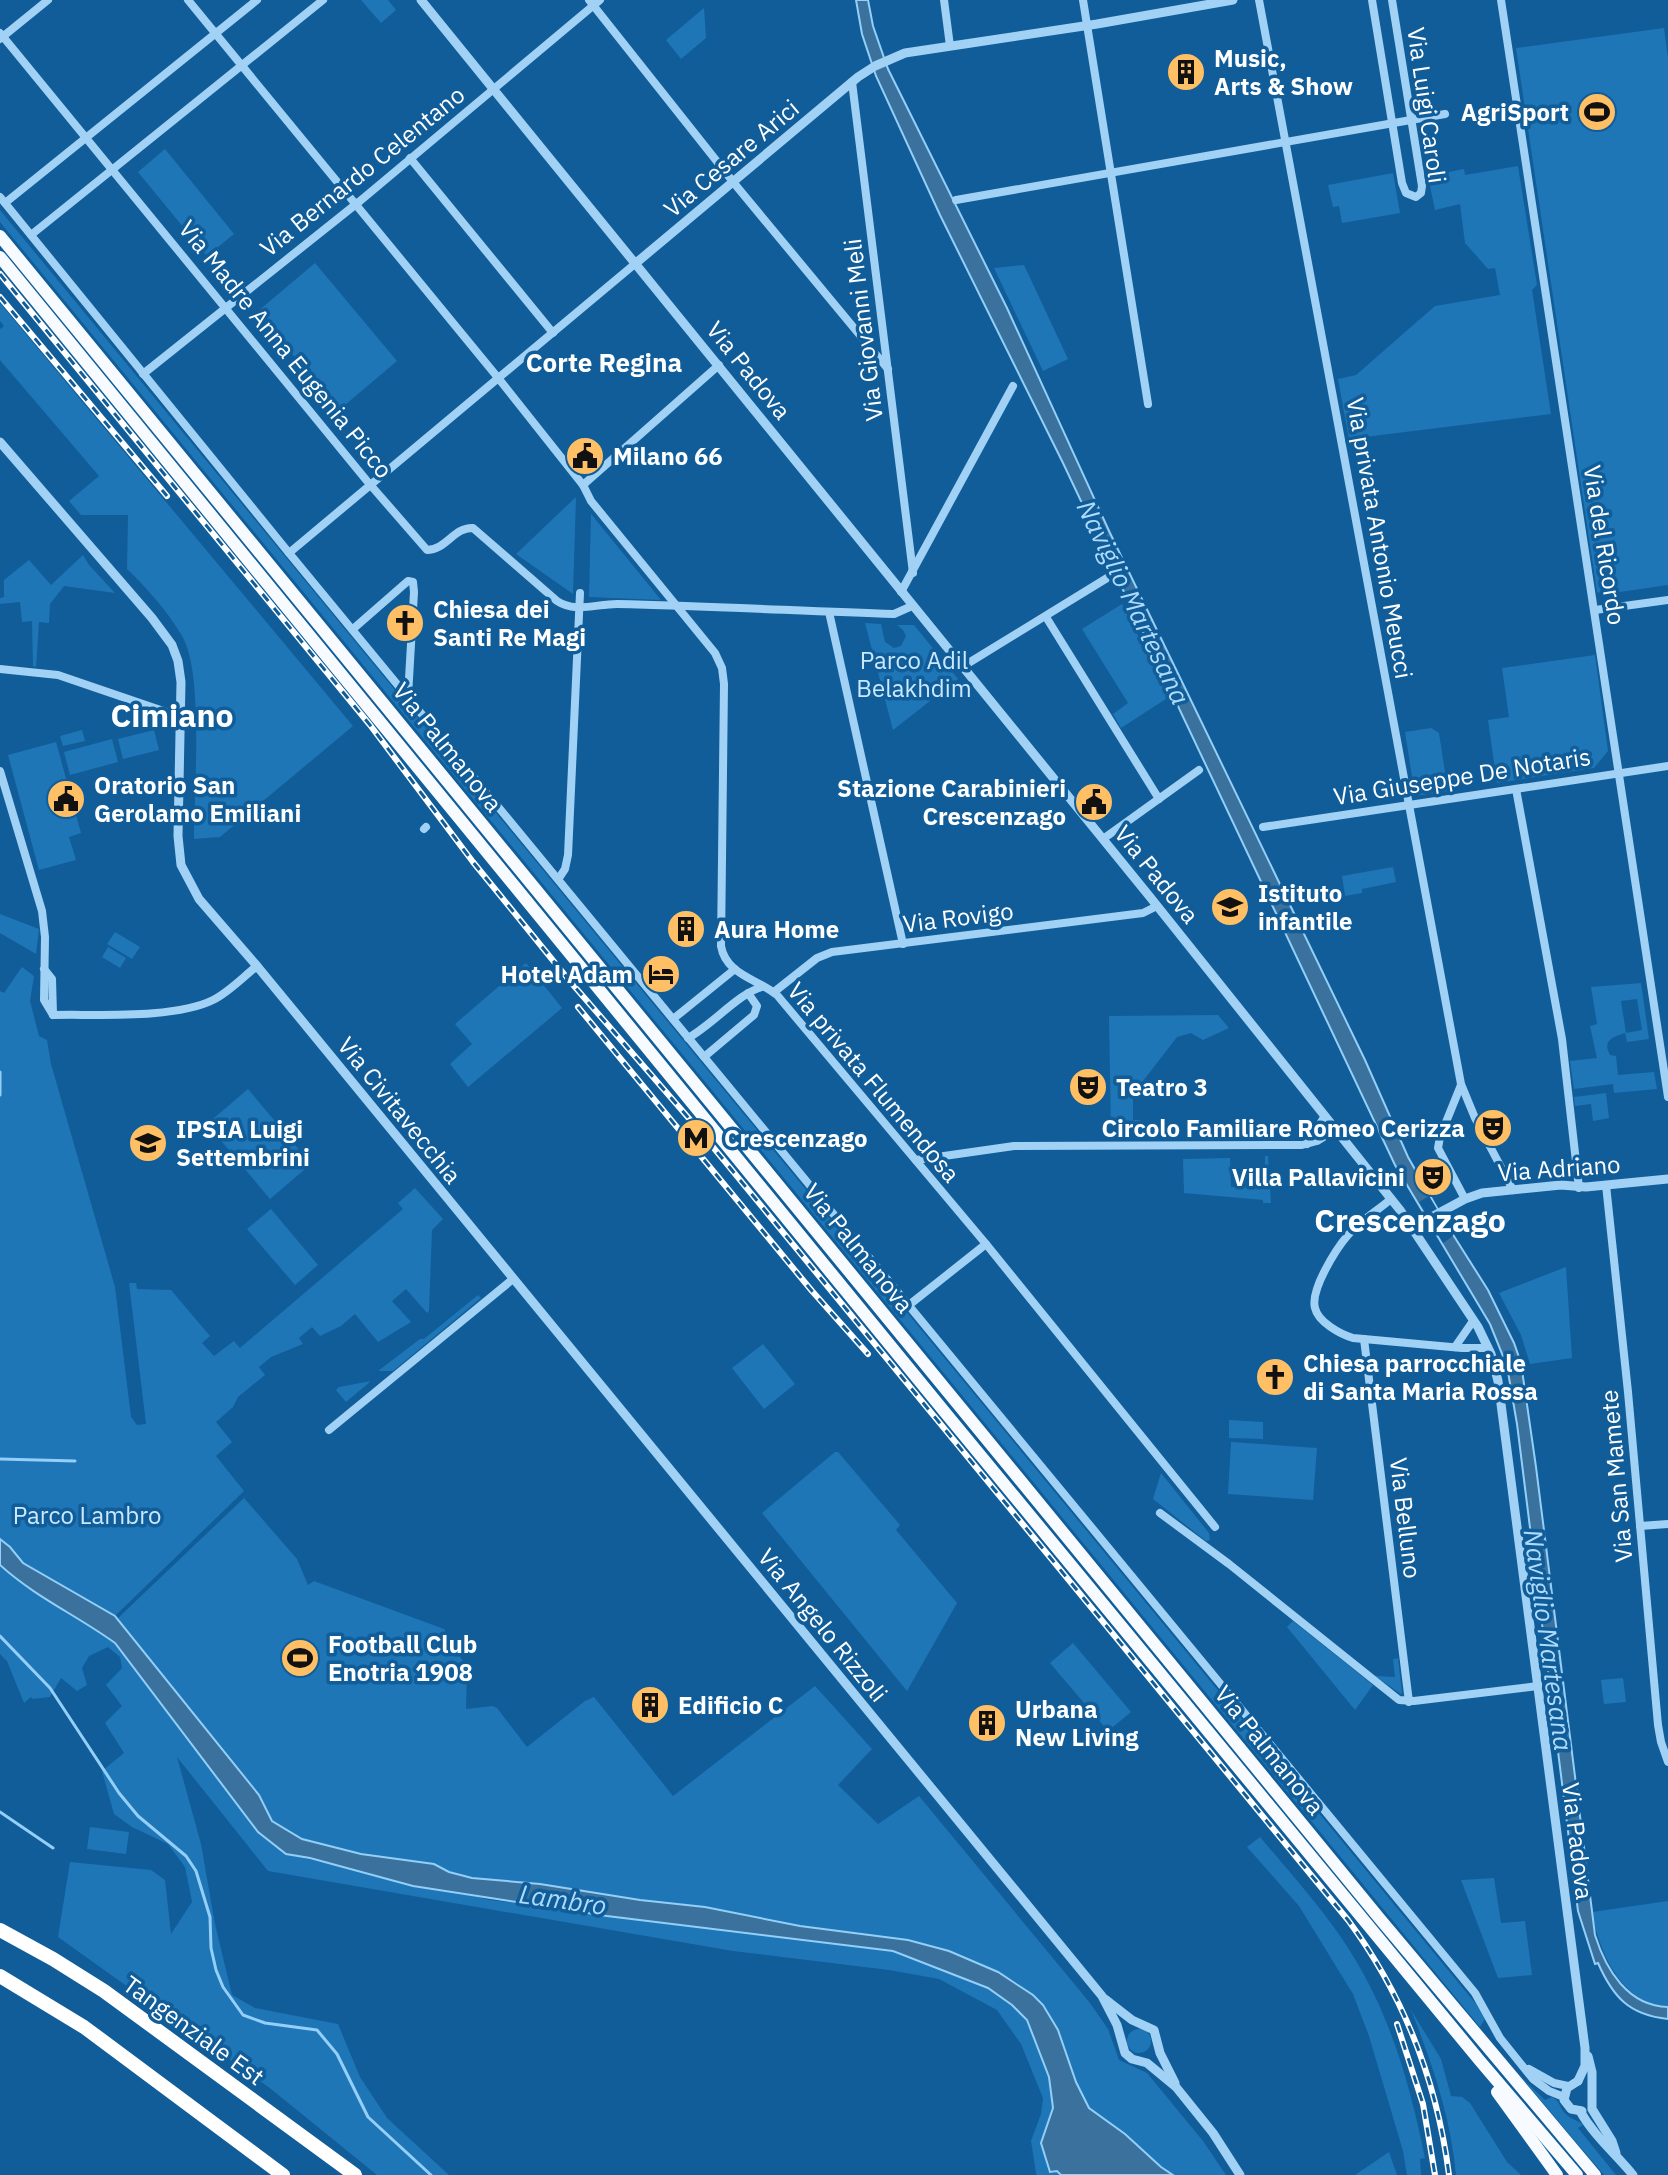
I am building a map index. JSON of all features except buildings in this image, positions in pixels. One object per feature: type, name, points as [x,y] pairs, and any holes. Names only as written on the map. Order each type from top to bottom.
[{"type":"highway","name":"Via Palmanova","points":[[0,236],[1380,1919],[1595,2175]]},
{"type":"highway","name":"Via Palmanova","points":[[0,257],[1480,2061],[1577,2175]]},
{"type":"highway","name":"Tangenziale Est","points":[[0,1930],[104,1991],[355,2175]]},
{"type":"highway","points":[[0,1976],[84,2027],[283,2175]]},
{"type":"highway","points":[[1480,2061],[1506,2106],[1557,2175]]},
{"type":"street","points":[[1,36],[48,0]]},
{"type":"street","points":[[188,0],[499,379],[583,485],[591,501],[715,653],[724,676],[721,949],[735,969],[673,1019]]},
{"type":"street","points":[[2,200],[87,137],[257,0]]},
{"type":"street","points":[[31,235],[323,0]]},
{"type":"street","name":"Via Padova","points":[[421,0],[1336,1129],[1413,1227],[1473,1321],[1488,1348],[1498,1381],[1585,2048],[1585,2066],[1578,2081]]},
{"type":"street","points":[[944,0],[950,46]]},
{"type":"street","points":[[1083,0],[1148,404]]},
{"type":"street","name":"Via Cesare Arici","points":[[636,263],[875,66],[905,53],[1233,0]]},
{"type":"street","name":"Via privata Antonio Meucci","points":[[1259,0],[1461,1084],[1475,1118],[1513,1190]]},
{"type":"street","name":"Via Luigi Caroli","points":[[1372,0],[1403,186],[1408,195],[1416,197],[1420,196],[1422,186],[1392,0]]},
{"type":"street","name":"Via del Ricordo","points":[[1501,0],[1668,1097]]},
{"type":"street","points":[[594,2],[734,182],[888,370]]},
{"type":"street","name":"Via Bernardo Celentano","points":[[143,374],[355,205],[594,2]]},
{"type":"street","name":"Via Madre Anna Eugenia Picco","points":[[1,36],[114,169],[423,547],[430,551],[437,549],[460,530],[468,527],[476,530],[560,603],[579,608]]},
{"type":"street","name":"Via Giovanni Meli","points":[[855,80],[913,573]]},
{"type":"street","points":[[956,200],[1445,114]]},
{"type":"street","points":[[410,158],[553,333]]},
{"type":"street","name":"Via Palmanova","points":[[2,200],[1475,1993],[1500,2038],[1546,2089],[1564,2097],[1569,2108],[1580,2111]]},
{"type":"street","points":[[289,553],[636,263]]},
{"type":"street","points":[[583,485],[719,365]]},
{"type":"street","points":[[901,592],[1013,386]]},
{"type":"street","name":"Via Civitavecchia","points":[[0,442],[162,630],[179,665],[178,842],[181,865],[199,899],[513,1279]]},
{"type":"street","points":[[583,485],[584,503]]},
{"type":"street","points":[[962,667],[1112,575]]},
{"type":"street","points":[[353,629],[408,581],[413,582],[408,696]]},
{"type":"street","points":[[559,878],[568,855],[580,593]]},
{"type":"street","points":[[1595,610],[1668,600]]},
{"type":"street","points":[[579,608],[602,604],[896,614],[912,606]]},
{"type":"street","points":[[829,612],[903,944]]},
{"type":"street","points":[[1046,617],[1159,799]]},
{"type":"street","points":[[0,669],[58,675],[181,717]]},
{"type":"street","name":"Via Giuseppe De Notaris","points":[[1263,827],[1668,766]]},
{"type":"street","points":[[1103,839],[1199,770]]},
{"type":"street","points":[[0,771],[41,906],[45,932],[44,969],[52,979],[53,1015],[154,1012],[191,1007],[217,997],[257,966]]},
{"type":"street","points":[[1516,789],[1562,1039],[1579,1188]]},
{"type":"street","name":"Via Rovigo","points":[[774,992],[825,953],[1143,913],[1157,906]]},
{"type":"street","name":"Via privata Flumendosa","points":[[735,969],[774,992],[986,1244],[1215,1527]]},
{"type":"street","points":[[688,1038],[748,993],[763,987]]},
{"type":"street","points":[[704,1057],[755,1013],[756,1004],[748,993]]},
{"type":"street","points":[[1461,1084],[1438,1148],[1465,1199]]},
{"type":"street","points":[[1306,1144],[1325,1116]]},
{"type":"street","points":[[916,1160],[1014,1146],[1306,1144],[1336,1129]]},
{"type":"street","name":"Via Adriano","points":[[1413,1227],[1482,1193],[1668,1179]]},
{"type":"street","name":"Via San Mamete","points":[[1606,1185],[1658,1725],[1668,1762]]},
{"type":"street","points":[[1391,1199],[1353,1230],[1339,1248],[1319,1283],[1315,1308],[1322,1319],[1339,1332],[1364,1339],[1488,1348]]},
{"type":"street","points":[[909,1305],[986,1244]]},
{"type":"street","points":[[329,1430],[513,1279]]},
{"type":"street","name":"Via Angelo Rizzoli","points":[[513,1279],[1102,1996],[1130,2019],[1153,2029],[1176,2087]]},
{"type":"street","points":[[1455,1347],[1473,1321]]},
{"type":"street","name":"Via Belluno","points":[[1364,1339],[1409,1702]]},
{"type":"street","points":[[1160,1513],[1229,1564],[1397,1699],[1409,1702],[1538,1686]]},
{"type":"street","points":[[1640,1526],[1668,1524]]},
{"type":"street","name":"Via Angelo Rizzoli","points":[[1102,1996],[1117,2025],[1125,2053],[1148,2064],[1176,2087],[1217,2139],[1240,2175]]},
{"type":"street","points":[[1122,2042],[1127,2029],[1142,2024]]},
{"type":"street","points":[[1138,2060],[1152,2056],[1158,2043]]},
{"type":"street","name":"Via Padova","points":[[1585,2048],[1592,2067],[1594,2098],[1591,2105]]},
{"type":"street","name":"Via Palmanova","points":[[1524,2066],[1554,2083],[1568,2086]]},
{"type":"street","points":[[1564,2097],[1568,2086],[1578,2081],[1593,2090]]},
{"type":"street","points":[[1616,2153],[1591,2105],[1580,2111],[1598,2138],[1616,2153],[1633,2175]]},
{"type":"green space","points":[[361,0],[388,0],[396,10],[381,23]]},
{"type":"green space","points":[[704,8],[706,38],[681,59],[666,40]]},
{"type":"green space","points":[[1664,28],[1668,58],[1668,585],[1606,594],[1597,592],[1516,48]]},
{"type":"green space","points":[[165,149],[234,234],[207,256],[138,172]]},
{"type":"green space","points":[[1518,166],[1537,285],[1532,290],[1551,414],[1349,439],[1338,379],[1356,375],[1435,306],[1500,295],[1495,268],[1488,269],[1465,243],[1460,204],[1435,210],[1428,176],[1464,169],[1465,175]]},
{"type":"green space","points":[[1393,173],[1400,213],[1342,223],[1339,206],[1333,207],[1328,185]]},
{"type":"green space","points":[[0,210],[1476,2004],[1485,2019],[1480,2027],[0,222]]},
{"type":"green space","points":[[315,263],[397,361],[339,410],[257,312]]},
{"type":"green space","points":[[1024,265],[1068,359],[1043,371],[994,268]]},
{"type":"green space","points":[[0,303],[353,726],[220,837],[194,839],[195,704],[189,653],[182,636],[157,601],[127,569],[128,515],[81,515],[69,501],[99,476],[0,360],[0,329],[4,326],[0,321]]},
{"type":"green space","points":[[576,497],[573,594],[516,554]]},
{"type":"green space","points":[[591,514],[661,600],[589,597]]},
{"type":"green space","points":[[83,555],[115,593],[64,586],[50,604],[49,623],[39,622],[36,667],[33,666],[32,621],[22,622],[20,602],[0,604],[0,598],[4,597],[4,580],[29,560],[51,585]]},
{"type":"green space","points":[[1122,604],[1169,697],[1121,728],[1113,714],[1128,703],[1082,629]]},
{"type":"green space","name":"Parco Adil Belakhdim","points":[[865,623],[881,624],[885,642],[894,648],[901,646],[906,636],[897,625],[914,625],[958,679],[893,730]]},
{"type":"green space","points":[[1595,655],[1608,751],[1594,768],[1497,783],[1488,720],[1509,717],[1502,668]]},
{"type":"green space","points":[[1431,728],[1439,733],[1448,791],[1415,796],[1405,732]]},
{"type":"green space","points":[[82,730],[85,741],[63,746],[60,736]]},
{"type":"green space","points":[[154,730],[159,750],[123,759],[118,739]]},
{"type":"green space","points":[[112,739],[118,762],[70,775],[64,752]]},
{"type":"green space","points":[[56,742],[81,833],[69,837],[76,860],[39,870],[8,755]]},
{"type":"green space","points":[[1393,867],[1396,882],[1345,896],[1342,876]]},
{"type":"green space","points":[[0,914],[39,929],[36,954],[0,933]]},
{"type":"green space","points":[[115,932],[140,947],[132,959],[107,944]]},
{"type":"green space","points":[[108,947],[126,958],[120,968],[102,957]]},
{"type":"green space","points":[[526,963],[562,1008],[468,1087],[450,1064],[472,1044],[455,1024]]},
{"type":"green space","name":"Parco Lambro","points":[[22,967],[34,976],[30,1001],[39,1036],[47,1040],[51,1064],[115,1287],[131,1417],[137,1425],[146,1424],[129,1283],[136,1283],[137,1289],[171,1290],[210,1336],[202,1343],[214,1356],[234,1341],[240,1348],[403,1209],[398,1203],[415,1188],[443,1219],[432,1230],[429,1311],[427,1313],[406,1289],[392,1301],[411,1322],[378,1342],[355,1314],[341,1326],[320,1336],[312,1327],[299,1338],[303,1344],[271,1357],[259,1367],[265,1375],[238,1397],[233,1407],[216,1422],[232,1442],[216,1456],[244,1491],[115,1616],[113,1614],[115,1643],[258,1832],[286,1854],[490,1900],[893,1951],[988,1988],[1027,2020],[1049,2077],[1053,2108],[1041,2143],[1061,2175],[1036,2173],[1031,2141],[1043,2098],[1021,2044],[997,2010],[939,1979],[733,1951],[268,1871],[177,1757],[201,1844],[232,1995],[255,2008],[338,2024],[360,2077],[387,2118],[449,2175],[377,2175],[271,2089],[58,1937],[70,1862],[151,1870],[165,1880],[171,1934],[192,1902],[185,1867],[168,1844],[132,1827],[114,1814],[102,1771],[124,1753],[105,1723],[122,1706],[106,1685],[122,1668],[120,1657],[108,1647],[89,1656],[82,1668],[87,1685],[77,1691],[61,1678],[50,1697],[31,1697],[24,1703],[7,1661],[0,1654],[0,991],[4,993]]},
{"type":"green space","points":[[1641,983],[1649,1039],[1627,1042],[1625,1033],[1610,1040],[1607,1046],[1610,1055],[1616,1056],[1618,1075],[1654,1072],[1657,1089],[1614,1093],[1613,1084],[1574,1089],[1570,1061],[1597,1058],[1590,1026],[1597,1024],[1591,987]],"holes":[[[1637,999],[1642,1030],[1626,1033],[1621,1001]]]},
{"type":"green space","points":[[1218,1015],[1229,1028],[1203,1040],[1191,1033],[1177,1037],[1133,1094],[1133,1120],[1140,1120],[1153,1133],[1111,1133],[1109,1016]]},
{"type":"green space","points":[[248,1089],[311,1164],[270,1199],[207,1124]]},
{"type":"green space","points":[[1606,1093],[1609,1118],[1593,1121],[1591,1104],[1575,1106],[1574,1097]]},
{"type":"green space","points":[[1265,1156],[1268,1156],[1271,1203],[1184,1193],[1183,1159],[1230,1158],[1231,1187],[1265,1187]]},
{"type":"green space","points":[[271,1209],[318,1265],[295,1285],[247,1229]]},
{"type":"green space","points":[[1566,1267],[1572,1358],[1530,1364],[1521,1335],[1499,1293]]},
{"type":"green space","points":[[478,1295],[481,1298],[393,1371],[378,1371],[424,1339]]},
{"type":"green space","points":[[763,1344],[795,1384],[764,1409],[732,1368]]},
{"type":"green space","points":[[371,1381],[346,1402],[336,1390],[339,1387]]},
{"type":"green space","points":[[1229,1420],[1263,1422],[1263,1439],[1229,1438]]},
{"type":"green space","points":[[1231,1442],[1317,1448],[1313,1500],[1228,1494]]},
{"type":"green space","points":[[835,1452],[900,1525],[896,1530],[957,1603],[907,1691],[762,1513]]},
{"type":"green space","points":[[1161,1473],[1209,1533],[1210,1540],[1206,1541],[1153,1499]]},
{"type":"green space","points":[[244,1498],[297,1559],[308,1585],[314,1581],[444,1629],[467,1668],[466,1709],[497,1708],[527,1747],[594,1697],[673,1796],[815,1686],[872,1749],[838,1785],[878,1824],[919,1796],[1090,2003],[1108,2029],[1119,2060],[1147,2073],[1203,2141],[1226,2175],[1173,2175],[1161,2167],[1125,2134],[1089,2108],[1076,2082],[1058,2030],[1043,2005],[1016,1982],[949,1951],[908,1940],[800,1926],[705,1907],[540,1884],[472,1878],[434,1864],[361,1854],[302,1839],[272,1821],[259,1795],[117,1619]]},
{"type":"green space","points":[[1293,1621],[1373,1685],[1355,1710],[1287,1627]]},
{"type":"green space","points":[[1073,1643],[1131,1712],[1108,1731],[1050,1663]]},
{"type":"green space","points":[[1398,1658],[1401,1694],[1375,1676],[1395,1677],[1393,1659]]},
{"type":"green space","points":[[1623,1678],[1626,1702],[1604,1704],[1601,1680]]},
{"type":"green space","points":[[90,1827],[129,1832],[126,1854],[87,1849]]},
{"type":"green space","points":[[1260,1837],[1328,1919],[1374,1995],[1401,2063],[1414,2110],[1425,2158],[1420,2159],[1421,2175],[1407,2175],[1403,2151],[1369,2036],[1353,1994],[1299,1906],[1247,1847]]},
{"type":"green space","points":[[1494,1878],[1501,1923],[1525,1921],[1532,1975],[1498,1978],[1461,1880]]},
{"type":"green space","points":[[1668,1901],[1668,2006],[1652,2003],[1625,1986],[1607,1959],[1592,1912]]},
{"type":"green space","points":[[1411,2010],[1441,2059],[1451,2096],[1462,2097],[1470,2103],[1507,2162],[1521,2175],[1456,2175],[1440,2091]]},
{"type":"green space","points":[[1139,2029],[1148,2032],[1151,2041],[1148,2050],[1139,2053],[1130,2050],[1127,2041],[1130,2032]]},
{"type":"green space","points":[[1521,2077],[1545,2100],[1552,2097],[1564,2113],[1583,2125],[1578,2128],[1616,2175],[1604,2175]]},
{"type":"green space","points":[[1389,2152],[1397,2175],[1355,2175]]},
{"type":"water","name":"Naviglio Martesana","points":[[856,0],[868,0],[873,26],[888,69],[1007,308],[1110,533],[1365,1060],[1408,1157],[1488,1290],[1514,1343],[1521,1363],[1536,1467],[1595,1935],[1605,1961],[1621,1984],[1641,2000],[1668,2007],[1668,2019],[1643,2013],[1616,1995],[1598,1963],[1595,1964],[1578,1911],[1517,1424],[1507,1366],[1490,1324],[1395,1165],[1063,463],[940,215],[876,76],[862,34]]},
{"type":"water","name":"Lambro","points":[[0,1539],[23,1563],[115,1616],[259,1795],[272,1821],[302,1839],[361,1854],[434,1864],[472,1878],[540,1884],[705,1907],[800,1926],[908,1940],[949,1951],[998,1972],[1043,2005],[1058,2030],[1076,2082],[1089,2108],[1173,2175],[1061,2175],[1057,2171],[1050,2172],[1041,2143],[1053,2108],[1049,2077],[1027,2020],[988,1988],[893,1951],[607,1916],[413,1886],[286,1854],[258,1832],[115,1643],[28,1587],[0,1565]]},
{"type":"pier","points":[[1429,1196],[1453,1236],[1443,1243],[1419,1202]]},
{"type":"waterway","points":[[0,1072],[0,1095]]},
{"type":"waterway","points":[[0,1459],[75,1461]]},
{"type":"waterway","points":[[0,1636],[50,1688],[119,1793],[138,1816],[186,1856],[196,1871],[210,1917],[211,1948],[216,1970],[223,1987],[243,2015],[265,2023],[317,2030],[337,2054],[368,2117],[431,2175]]},
{"type":"waterway","points":[[0,1812],[53,1848]]},
{"type":"railway","points":[[0,274],[370,725],[473,862],[568,979],[699,1130],[1348,1920],[1386,1979],[1415,2041],[1436,2106],[1449,2175]]},
{"type":"railway","points":[[0,297],[167,496]]},
{"type":"railway","points":[[578,1007],[812,1291],[868,1354]]},
{"type":"railway","points":[[1397,2024],[1423,2104],[1435,2175]]},
{"type":"place","name":"Music, Arts & Show","points":[[1186,72]]},
{"type":"place","name":"AgriSport","points":[[1597,112]]},
{"type":"place","name":"Milano 66","points":[[585,456]]},
{"type":"place","name":"Chiesa dei Santi Re Magi","points":[[405,623]]},
{"type":"place","name":"Oratorio San Gerolamo Emiliani","points":[[66,799]]},
{"type":"place","name":"Stazione Carabinieri Crescenzago","points":[[1094,802]]},
{"type":"place","name":"Istituto infantile","points":[[1230,907]]},
{"type":"place","name":"Aura Home","points":[[686,929]]},
{"type":"place","name":"Hotel Adam","points":[[661,974]]},
{"type":"place","name":"Teatro 3","points":[[1088,1087]]},
{"type":"place","name":"Circolo Familiare Romeo Cerizza","points":[[1493,1128]]},
{"type":"place","name":"Crescenzago","points":[[696,1138]]},
{"type":"place","name":"IPSIA Luigi Settembrini","points":[[148,1143]]},
{"type":"place","name":"Villa Pallavicini","points":[[1433,1177]]},
{"type":"place","name":"Chiesa parrocchiale di Santa Maria Rossa","points":[[1275,1377]]},
{"type":"place","name":"Football Club Enotria 1908","points":[[300,1658]]},
{"type":"place","name":"Edificio C","points":[[650,1705]]},
{"type":"place","name":"Urbana New Living","points":[[987,1723]]},
{"type":"district","name":"Corte Regina","points":[[604,362]]},
{"type":"district","name":"Cimiano","points":[[172,715]]},
{"type":"district","name":"Crescenzago","points":[[1410,1220]]}]
